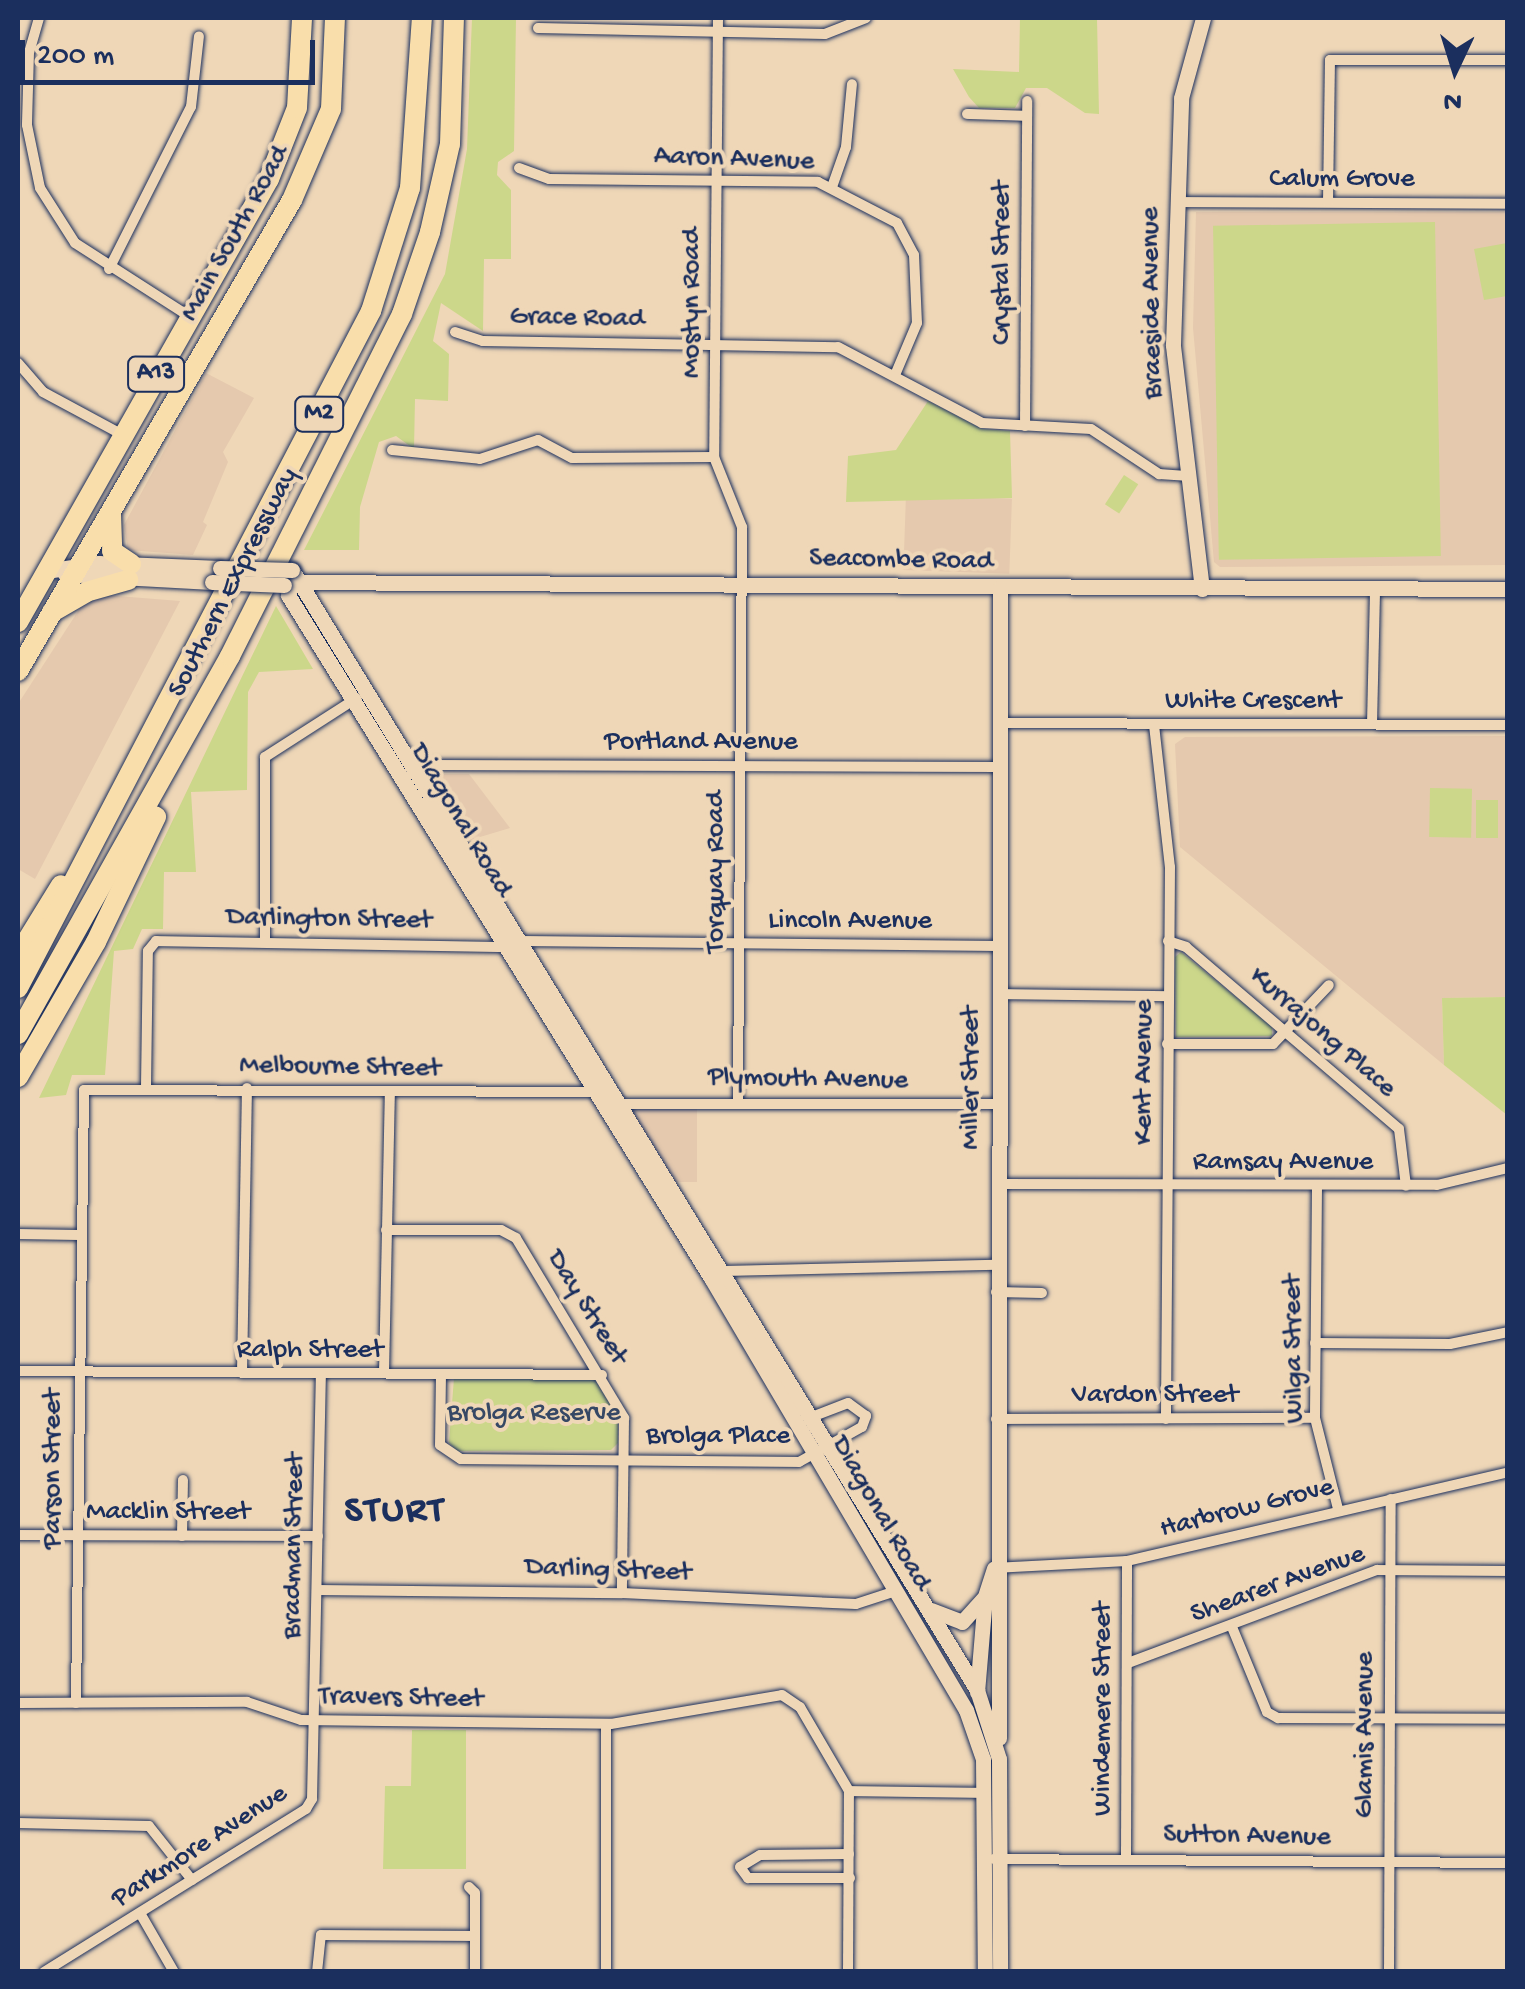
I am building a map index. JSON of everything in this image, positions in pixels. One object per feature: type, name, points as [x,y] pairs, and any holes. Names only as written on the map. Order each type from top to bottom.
[{"type":"highway","name":"Main South Road","points":[[18,622],[287,139],[303,69],[302,18]]},
{"type":"highway","name":"Main South Road","points":[[18,671],[292,200],[331,110],[335,18]]},
{"type":"highway","name":"Southern Expressway","points":[[18,988],[338,378],[388,267],[417,141],[422,18]]},
{"type":"highway","name":"Southern Expressway","points":[[18,1034],[230,656],[380,362],[416,277],[450,144],[454,18]]},
{"type":"highway","points":[[187,316],[214,330]]},
{"type":"highway","points":[[52,612],[129,572],[112,551],[110,514]]},
{"type":"highway","points":[[18,1077],[96,942],[230,656]]},
{"type":"highway","name":"M2","points":[[18,955],[125,781]]},
{"type":"main road","name":"Braeside Avenue","points":[[1202,589],[1173,345],[1181,98],[1203,18]]},
{"type":"main road","name":"Seacombe Road","points":[[46,570],[290,578],[1000,588],[1508,589]]},
{"type":"main road","name":"Diagonal Road","points":[[290,578],[603,1090],[811,1417],[822,1450]]},
{"type":"main road","name":"Miller Street","points":[[998,1759],[994,1568],[1000,588]]},
{"type":"main road","name":"Diagonal Road","points":[[603,1090],[619,1104],[903,1587],[978,1739],[1000,1972]]},
{"type":"main road","name":"Miller Street","points":[[978,1739],[977,1690],[985,1596],[994,1568]]},
{"type":"main road","name":"Diagonal Road","points":[[903,1587],[924,1605],[977,1690],[998,1759],[985,1972]]},
{"type":"main road","points":[[924,1605],[962,1622],[985,1596]]},
{"type":"street","points":[[39,18],[29,52],[27,114],[36,176],[66,234],[110,269],[187,316]]},
{"type":"street","name":"Mostyn Road","points":[[718,18],[714,458],[740,517],[742,583]]},
{"type":"street","points":[[538,28],[825,34],[866,18]]},
{"type":"street","points":[[110,269],[191,107],[199,36]]},
{"type":"street","points":[[1328,202],[1330,60],[1508,60]]},
{"type":"street","points":[[832,187],[846,147],[852,84]]},
{"type":"street","name":"Crystal Street","points":[[1025,426],[1026,101]]},
{"type":"street","points":[[967,114],[1026,116]]},
{"type":"street","name":"Aaron Avenue","points":[[519,168],[556,179],[716,180],[832,187],[897,223],[910,239],[917,323],[895,375]]},
{"type":"street","name":"Calum Grove","points":[[1176,202],[1508,204]]},
{"type":"street","name":"Grace Road","points":[[454,332],[483,341],[838,346],[982,423],[1091,429],[1159,474],[1186,476]]},
{"type":"street","points":[[18,363],[42,392],[123,435]]},
{"type":"street","points":[[392,450],[480,459],[538,440],[572,458],[714,458]]},
{"type":"street","name":"Torquay Road","points":[[738,1102],[742,583]]},
{"type":"street","points":[[1372,724],[1374,590]]},
{"type":"street","points":[[265,940],[265,757],[362,695]]},
{"type":"street","name":"White Crescent","points":[[999,723],[1508,725]]},
{"type":"street","name":"Kent Avenue","points":[[1154,726],[1170,867],[1166,1419]]},
{"type":"street","name":"Portland Avenue","points":[[411,773],[740,766],[999,767]]},
{"type":"street","name":"Darlington Street","points":[[146,1087],[150,944],[265,940],[515,944]]},
{"type":"street","name":"Kurrajong Place","points":[[1168,941],[1186,947],[1398,1129],[1406,1186]]},
{"type":"street","name":"Lincoln Avenue","points":[[515,944],[998,946]]},
{"type":"street","points":[[1167,1044],[1266,1045],[1288,1034],[1329,985]]},
{"type":"street","points":[[998,994],[1167,996]]},
{"type":"street","points":[[242,1373],[247,1088]]},
{"type":"street","name":"Melbourne Street","points":[[84,1090],[603,1090]]},
{"type":"street","name":"Parson Street","points":[[76,1702],[78,1235],[84,1090]]},
{"type":"street","points":[[384,1374],[390,1092]]},
{"type":"street","name":"Plymouth Avenue","points":[[619,1104],[997,1104]]},
{"type":"street","name":"Ramsay Avenue","points":[[996,1184],[1406,1186],[1473,1180],[1508,1168]]},
{"type":"street","name":"Wilga Street","points":[[1317,1186],[1314,1418],[1338,1509]]},
{"type":"street","name":"Day Street","points":[[386,1230],[510,1232],[602,1375],[624,1418],[622,1593]]},
{"type":"street","points":[[18,1234],[78,1235]]},
{"type":"street","points":[[718,1274],[996,1265]]},
{"type":"street","points":[[996,1292],[1042,1293]]},
{"type":"street","points":[[1315,1343],[1450,1344],[1508,1332]]},
{"type":"street","name":"Ralph Street","points":[[18,1371],[602,1375]]},
{"type":"street","name":"Bradman Street","points":[[313,1721],[321,1373]]},
{"type":"street","name":"Brolga Place","points":[[441,1374],[445,1453],[461,1459],[799,1462],[822,1450]]},
{"type":"street","name":"Diagonal Road","points":[[811,1417],[848,1403],[866,1416],[862,1427],[822,1450]]},
{"type":"street","name":"Vardon Street","points":[[995,1419],[1314,1418]]},
{"type":"street","name":"Harbrow Grove","points":[[994,1568],[1127,1561],[1508,1472]]},
{"type":"street","points":[[182,1480],[182,1536]]},
{"type":"street","name":"Glamis Avenue","points":[[1389,1972],[1391,1499]]},
{"type":"street","name":"Macklin Street","points":[[18,1534],[318,1536]]},
{"type":"street","name":"Windemere Street","points":[[1126,1858],[1127,1561]]},
{"type":"street","name":"Shearer Avenue","points":[[1128,1663],[1390,1569],[1508,1571]]},
{"type":"street","name":"Darling Street","points":[[317,1590],[622,1593],[856,1604],[903,1587]]},
{"type":"street","points":[[1232,1627],[1266,1712],[1388,1719],[1508,1719]]},
{"type":"street","name":"Travers Street","points":[[18,1703],[247,1702],[313,1721],[606,1724],[644,1723],[782,1695],[800,1707],[849,1792]]},
{"type":"street","name":"Parkmore Avenue","points":[[44,1972],[306,1809],[312,1798],[313,1721]]},
{"type":"street","points":[[606,1724],[606,1972]]},
{"type":"street","points":[[848,1972],[849,1792],[984,1794]]},
{"type":"street","points":[[18,1822],[149,1826],[192,1880]]},
{"type":"street","points":[[850,1854],[760,1855],[740,1867],[748,1878],[850,1878]]},
{"type":"street","name":"Sutton Avenue","points":[[992,1859],[1508,1863]]},
{"type":"street","points":[[469,1888],[475,1893],[475,1972]]},
{"type":"street","points":[[140,1913],[174,1972]]},
{"type":"street","points":[[316,1972],[321,1935],[475,1936]]},
{"type":"shaded area","points":[[1196,212],[1507,212],[1507,565],[1220,567],[1214,562],[1193,328]]},
{"type":"shaded area","points":[[206,373],[254,398],[223,452],[228,462],[203,522],[207,525],[193,555],[128,550],[124,525]]},
{"type":"shaded area","points":[[906,495],[1012,499],[1009,574],[903,570]]},
{"type":"shaded area","points":[[105,595],[180,601],[35,879],[18,869],[18,704],[84,602]]},
{"type":"shaded area","points":[[1507,736],[1507,997],[1442,998],[1444,1065],[1180,847],[1175,744],[1185,737]]},
{"type":"shaded area","points":[[438,774],[469,774],[510,828],[470,840],[433,783]]},
{"type":"shaded area","points":[[637,1107],[697,1108],[697,1182],[674,1182],[631,1113]]},
{"type":"green space","points":[[472,18],[516,18],[514,151],[498,162],[497,175],[511,190],[511,259],[484,259],[483,331],[441,303],[433,341],[449,354],[448,401],[415,399],[414,449],[396,436],[379,442],[360,507],[359,550],[304,550],[445,274],[467,149]]},
{"type":"green space","points":[[1020,18],[1097,18],[1099,114],[1085,113],[1047,88],[1026,88],[1015,108],[979,108],[969,97],[953,69],[1019,72]]},
{"type":"green space","points":[[1435,222],[1441,556],[1219,560],[1213,226]]},
{"type":"green space","points":[[1507,243],[1507,296],[1484,300],[1474,249]]},
{"type":"green space","points":[[928,401],[982,429],[1010,431],[1012,498],[846,502],[848,456],[896,450]]},
{"type":"green space","points":[[1124,475],[1138,484],[1119,514],[1105,504]]},
{"type":"green space","points":[[276,606],[313,669],[259,672],[248,692],[247,790],[191,792],[196,872],[164,872],[163,929],[142,929],[133,949],[114,951],[105,1075],[72,1075],[66,1095],[39,1098]]},
{"type":"green space","points":[[1430,788],[1472,789],[1471,838],[1429,837]]},
{"type":"green space","points":[[1476,800],[1498,800],[1498,838],[1476,838]]},
{"type":"green space","points":[[1181,952],[1272,1027],[1272,1036],[1176,1037],[1175,957]]},
{"type":"green space","points":[[1507,997],[1507,1115],[1444,1065],[1442,998]]},
{"type":"green space","name":"Brolga Reserve","points":[[454,1378],[595,1380],[618,1416],[618,1443],[611,1450],[457,1451],[449,1443]]},
{"type":"green space","points":[[412,1730],[466,1730],[466,1869],[383,1869],[385,1786],[411,1786]]},
{"type":"district","name":"STURT","points":[[395,1513]]}]
